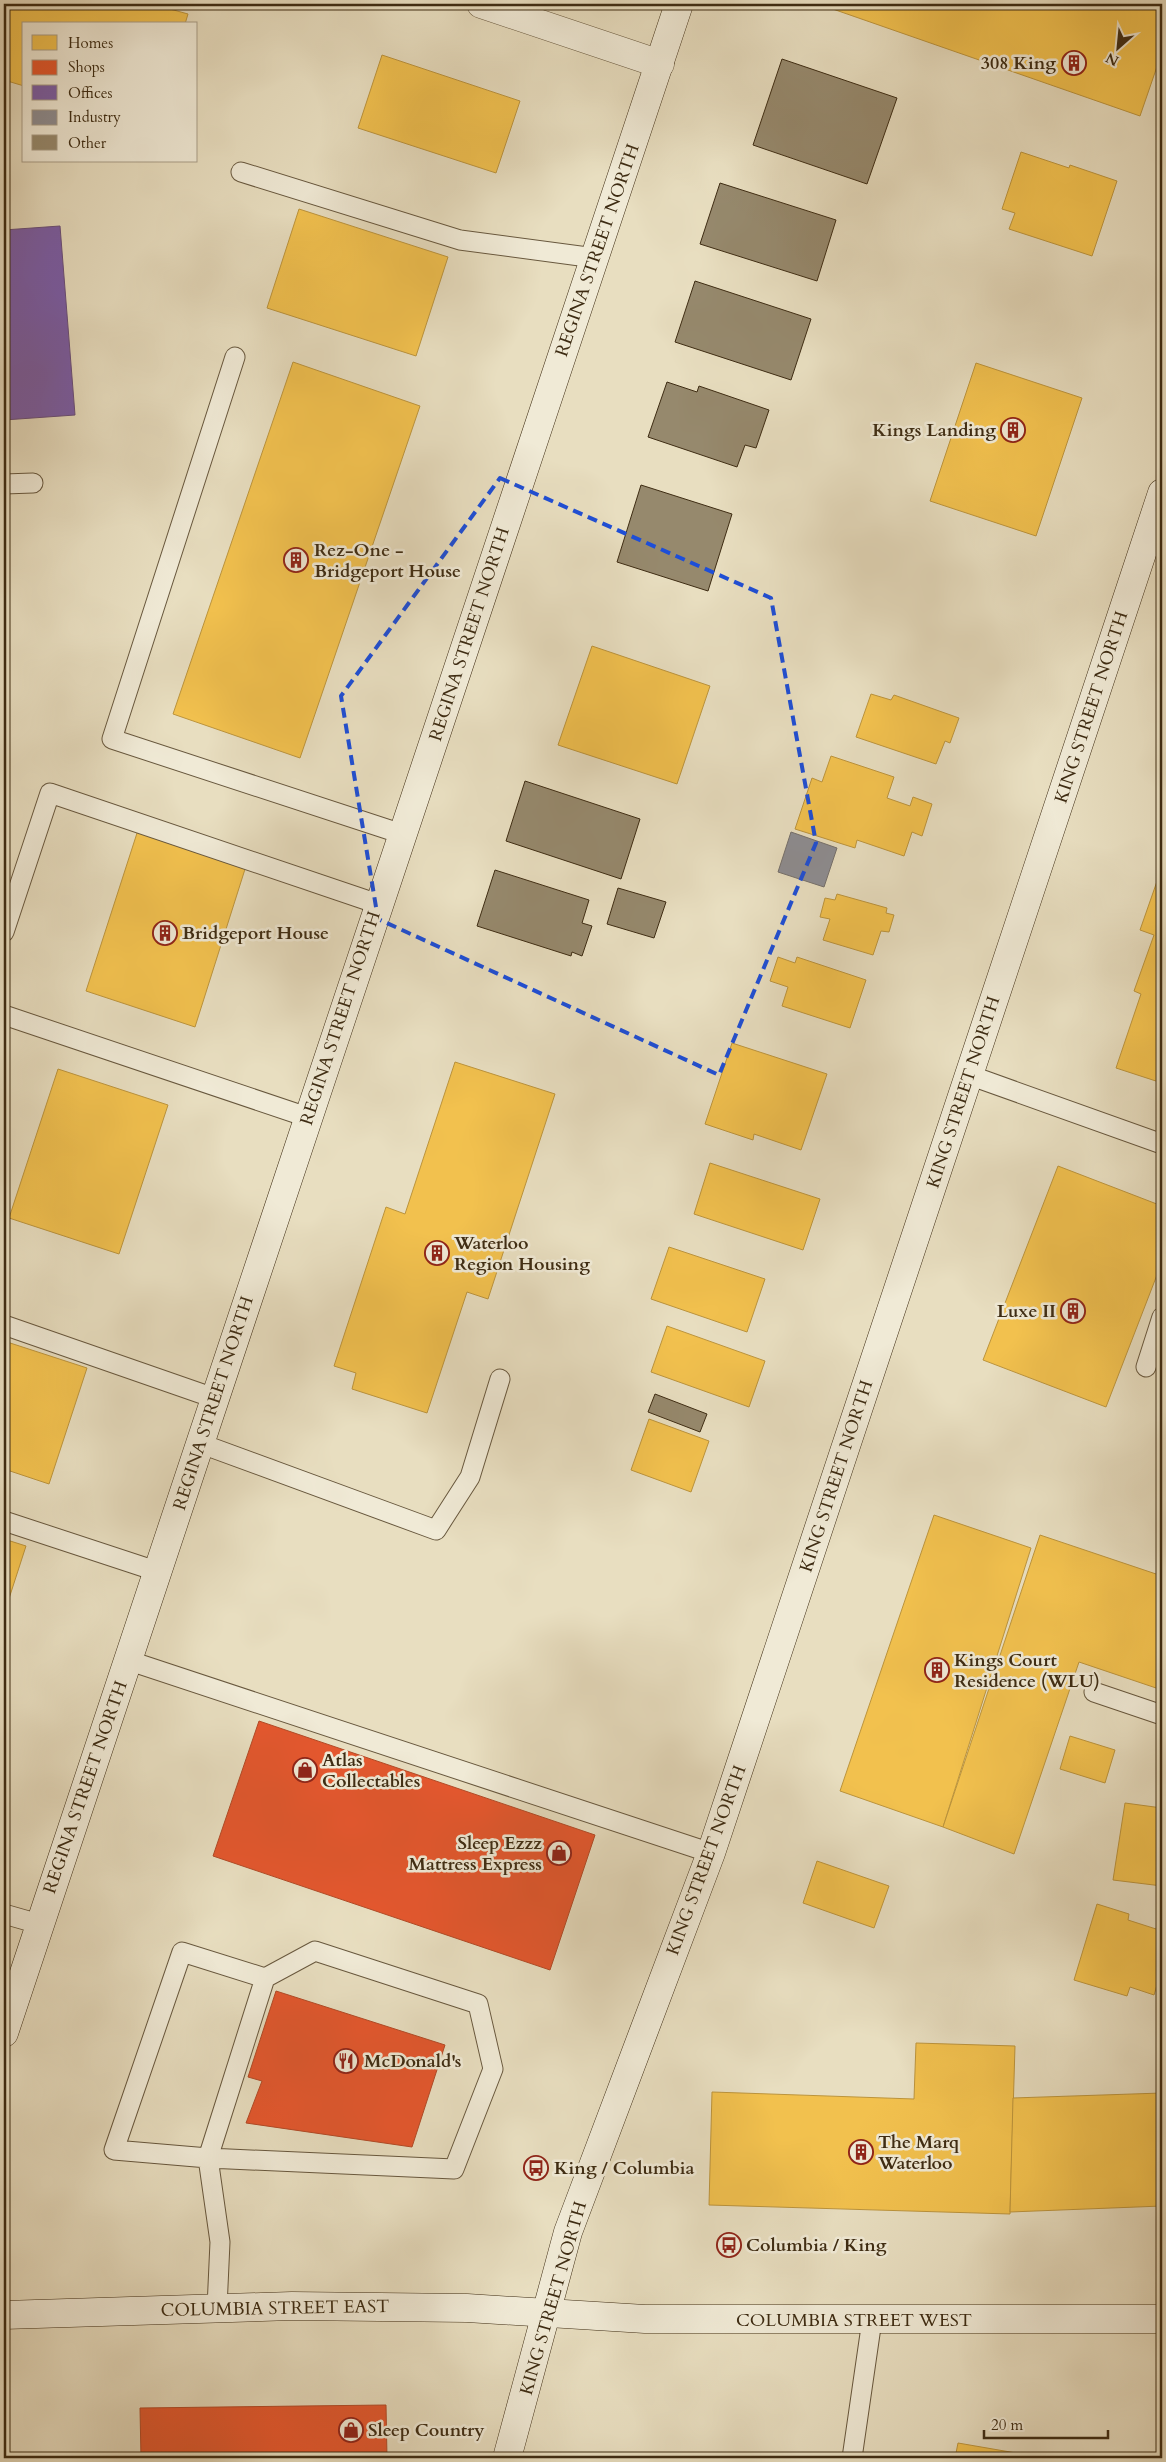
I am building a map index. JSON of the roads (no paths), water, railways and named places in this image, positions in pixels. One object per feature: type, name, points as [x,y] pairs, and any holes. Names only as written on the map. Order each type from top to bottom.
[{"type":"main road","points":[[481,4],[660,64]]},
{"type":"main road","name":"REGINA STREET NORTH","points":[[4,2033],[307,1117],[679,4]]},
{"type":"main road","name":"KING STREET NORTH","points":[[507,2458],[568,2232],[710,1853],[1162,493]]},
{"type":"main road","name":"COLUMBIA STREET EAST","points":[[4,2315],[292,2306],[467,2308],[546,2313]]},
{"type":"main road","name":"COLUMBIA STREET WEST","points":[[546,2313],[645,2320],[1162,2319]]},
{"type":"lane","points":[[241,172],[460,240],[595,258]]},
{"type":"lane","points":[[235,357],[112,740],[402,834]]},
{"type":"lane","points":[[4,484],[33,483]]},
{"type":"lane","points":[[4,932],[50,793],[378,904]]},
{"type":"lane","points":[[4,1015],[307,1117]]},
{"type":"lane","points":[[968,1075],[1162,1144]]},
{"type":"lane","points":[[1146,1367],[1162,1316]]},
{"type":"lane","points":[[4,1325],[214,1398]]},
{"type":"lane","points":[[199,1444],[436,1530],[470,1478],[500,1379]]},
{"type":"lane","points":[[4,1521],[156,1571]]},
{"type":"lane","points":[[127,1660],[710,1853]]},
{"type":"lane","points":[[1094,1692],[1162,1715]]},
{"type":"lane","points":[[4,1914],[39,1924]]},
{"type":"lane","points":[[217,2308],[220,2242],[208,2158],[265,1978],[314,1951],[478,2004],[493,2069],[454,2169],[208,2158],[114,2150],[182,1952],[265,1978]]},
{"type":"lane","points":[[852,2458],[872,2320]]},
{"type":"place","name":"308 King","points":[[1074,63]]},
{"type":"place","name":"Kings Landing","points":[[1013,430]]},
{"type":"place","name":"Rez-One - Bridgeport House","points":[[296,560]]},
{"type":"place","name":"Bridgeport House","points":[[165,933]]},
{"type":"place","name":"Waterloo Region Housing","points":[[437,1253]]},
{"type":"place","name":"Luxe II","points":[[1073,1311]]},
{"type":"place","name":"Kings Court Residence (WLU)","points":[[937,1670]]},
{"type":"place","name":"Atlas Collectables","points":[[305,1770]]},
{"type":"place","name":"Sleep Ezzz Mattress Express","points":[[559,1853]]},
{"type":"place","name":"McDonald's","points":[[346,2061]]},
{"type":"place","name":"The Marq Waterloo","points":[[861,2152]]},
{"type":"place","name":"King / Columbia","points":[[536,2168]]},
{"type":"place","name":"Columbia / King","points":[[729,2245]]},
{"type":"place","name":"Sleep Country","points":[[351,2430]]}]
